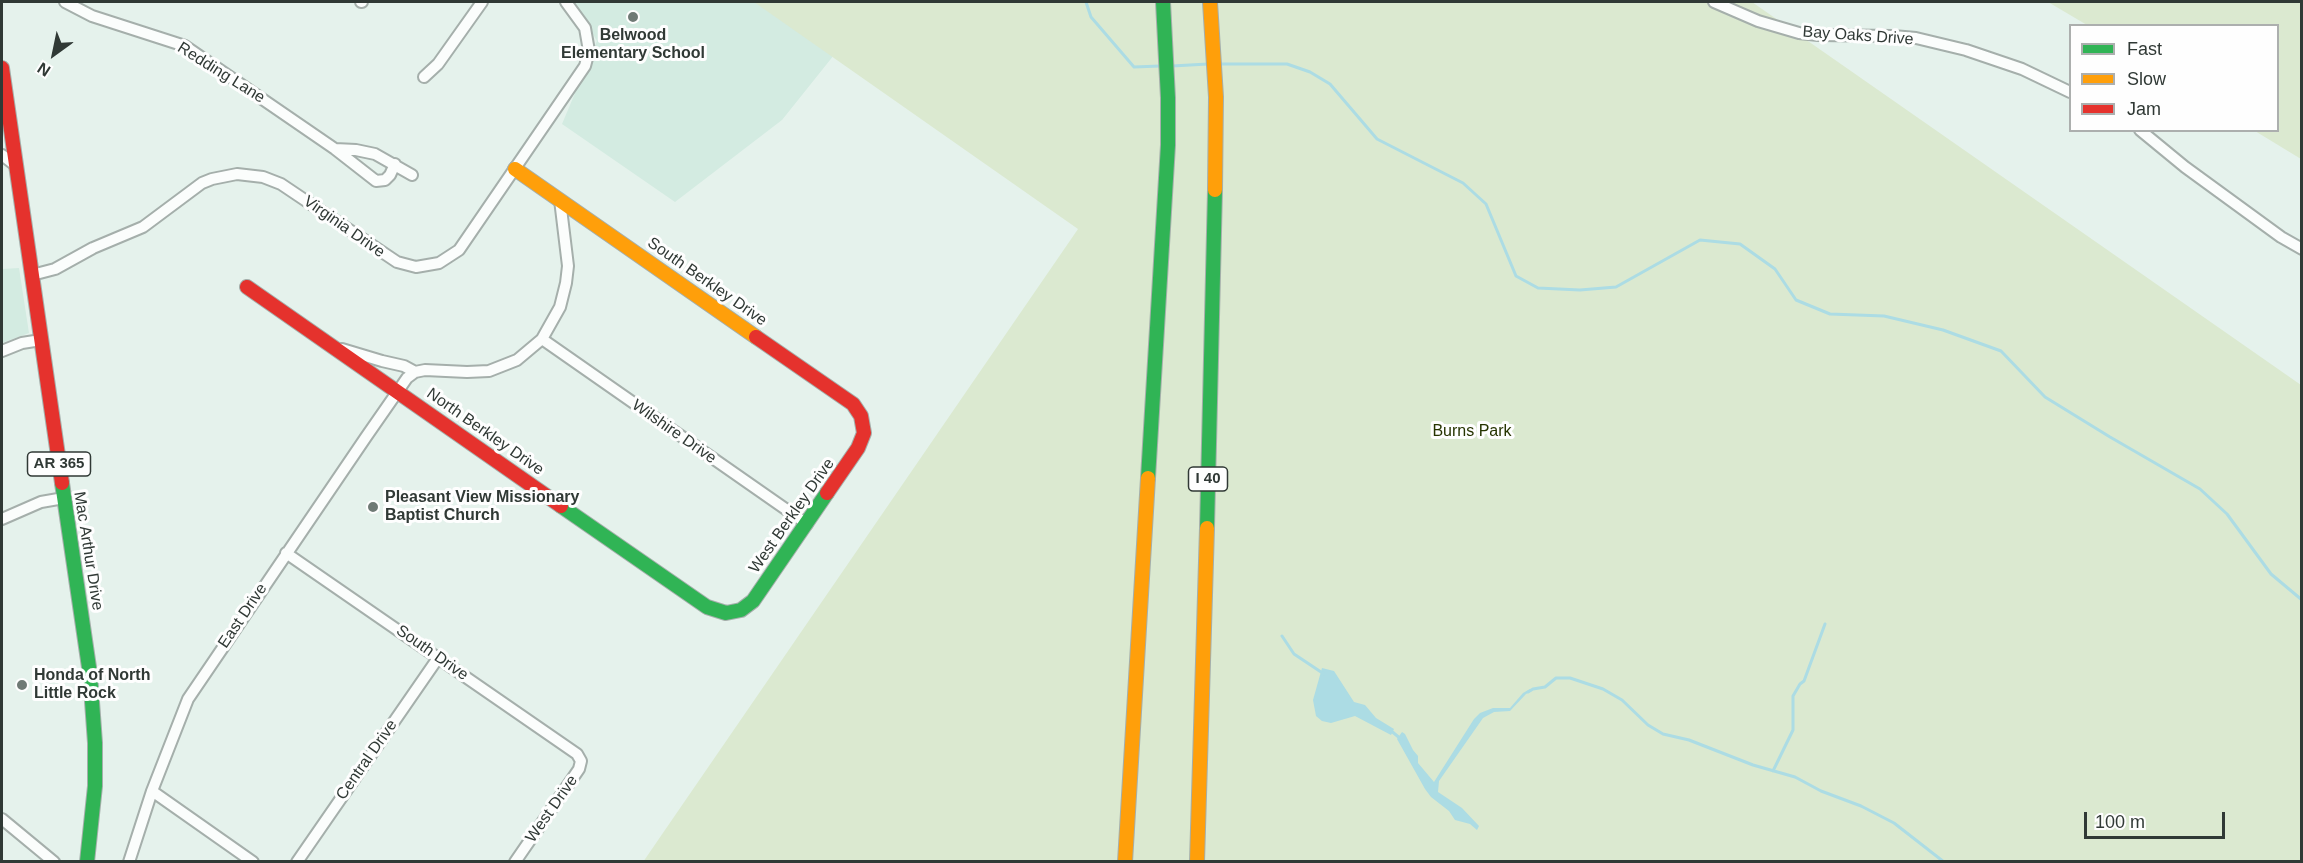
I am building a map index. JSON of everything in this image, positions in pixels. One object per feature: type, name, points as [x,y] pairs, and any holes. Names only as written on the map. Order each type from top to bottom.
[{"type":"main road","points":[[1125,861],[1165,208],[1168,98],[1163,2]]},
{"type":"main road","name":"I 40","points":[[1197,861],[1202,733],[1216,97],[1210,2]]},
{"type":"main road","name":"Mac Arthur Drive","points":[[2,68],[7,145],[15,165],[32,275],[93,708],[95,786],[87,861]]},
{"type":"main road","name":"South Berkley Drive","points":[[515,170],[852,404],[861,416],[864,433]]},
{"type":"main road","name":"North Berkley Drive","points":[[247,287],[707,607],[726,613],[738,611]]},
{"type":"main road","name":"West Berkley Drive","points":[[738,611],[753,601],[858,448],[864,433]]},
{"type":"street","name":"Redding Lane","points":[[65,2],[92,16],[185,46],[334,148],[376,181],[390,175],[395,164]]},
{"type":"street","points":[[424,77],[438,64],[482,2]]},
{"type":"street","name":"Virginia Drive","points":[[32,275],[55,269],[93,248],[143,227],[202,183],[237,174],[263,177],[281,184],[389,258],[407,265],[428,266],[439,263],[459,250],[576,80],[589,56],[585,28],[566,2]]},
{"type":"street","name":"Bay Oaks Drive","points":[[1714,2],[1758,21],[1799,33],[1916,38],[1966,50],[2022,69],[2069,92]]},
{"type":"street","points":[[2142,132],[2185,167],[2301,249]]},
{"type":"street","name":"Redding Lane","points":[[334,148],[375,154],[412,175]]},
{"type":"street","points":[[2,155],[15,165]]},
{"type":"street","points":[[330,345],[404,366],[415,372],[425,370],[489,371],[517,360],[542,339],[560,307],[568,266],[560,200]]},
{"type":"street","name":"Wilshire Drive","points":[[542,339],[807,524]]},
{"type":"street","points":[[2,351],[22,343],[41,340]]},
{"type":"street","name":"East Drive","points":[[129,861],[152,792],[188,699],[286,553],[415,372]]},
{"type":"street","points":[[2,519],[41,502],[64,498]]},
{"type":"street","name":"South Drive","points":[[286,553],[578,754]]},
{"type":"street","name":"Central Drive","points":[[297,861],[438,658]]},
{"type":"street","name":"West Drive","points":[[514,861],[579,769],[581,761],[578,754]]},
{"type":"street","points":[[152,792],[253,861]]},
{"type":"street","points":[[2,819],[54,861]]},
{"type":"shaded area","points":[[574,2],[776,2],[838,50],[782,120],[675,202],[562,124],[597,41]]},
{"type":"shaded area","points":[[19,268],[29,333],[2,343],[2,269]]},
{"type":"green space","name":"Burns Park","points":[[754,2],[1752,2],[2301,385],[2301,861],[643,862],[1078,229]]},
{"type":"green space","points":[[2048,2],[2301,2],[2301,159],[2257,132],[2279,132],[2279,24],[2085,24]]},
{"type":"water","points":[[1322,668],[1334,671],[1354,702],[1365,705],[1376,718],[1394,729],[1391,735],[1355,716],[1331,723],[1322,721],[1316,716],[1313,700]]},
{"type":"water","points":[[1530,689],[1532,691],[1526,694],[1510,711],[1494,712],[1483,718],[1439,781],[1438,792],[1462,808],[1479,826],[1477,830],[1470,824],[1455,820],[1449,811],[1431,797],[1425,789],[1397,739],[1402,732],[1405,734],[1418,756],[1418,763],[1434,782],[1480,713],[1493,708],[1510,708],[1523,693]]},
{"type":"waterway","points":[[1086,2],[1091,17],[1134,67],[1160,66]]},
{"type":"waterway","points":[[1172,66],[1208,64]]},
{"type":"waterway","points":[[1220,64],[1287,64],[1310,72],[1330,84],[1377,139],[1463,183],[1486,204],[1516,276],[1538,288],[1580,290],[1616,287],[1700,240],[1740,244],[1775,269],[1796,300],[1830,314],[1884,316],[1943,330],[2001,351],[2045,397],[2200,489],[2227,514],[2271,574],[2302,600]]},
{"type":"waterway","points":[[1773,771],[1793,730],[1793,696],[1804,681],[1825,624]]},
{"type":"waterway","points":[[1282,636],[1294,654],[1324,674]]},
{"type":"waterway","points":[[1528,692],[1545,687],[1556,678],[1570,678],[1603,689],[1622,700],[1648,725],[1663,734],[1689,740],[1753,765],[1795,777],[1821,791],[1861,806],[1894,823],[1944,862]]},
{"type":"waterway","points":[[1390,730],[1401,739]]},
{"type":"traffic: fast","points":[[1148,478],[1168,145],[1163,2]]},
{"type":"traffic: fast","points":[[1207,528],[1215,190]]},
{"type":"traffic: fast","points":[[62,483],[90,674],[95,743],[95,786],[87,862]]},
{"type":"traffic: fast","points":[[561,506],[707,607],[726,613],[741,610],[753,601],[827,493]]},
{"type":"traffic: slow","points":[[1210,2],[1216,97],[1215,190]]},
{"type":"traffic: slow","points":[[515,169],[756,337]]},
{"type":"traffic: slow","points":[[1125,862],[1148,478]]},
{"type":"traffic: slow","points":[[1197,862],[1207,528]]},
{"type":"traffic: jam","points":[[2,68],[62,483]]},
{"type":"traffic: jam","points":[[247,287],[561,506]]},
{"type":"traffic: jam","points":[[756,337],[853,404],[861,416],[864,433],[858,448],[827,493]]},
{"type":"place","name":"Belwood Elementary School","points":[[633,17]]},
{"type":"place","name":"Pleasant View Missionary Baptist Church","points":[[373,507]]},
{"type":"place","name":"Honda of North Little Rock","points":[[22,685]]}]
